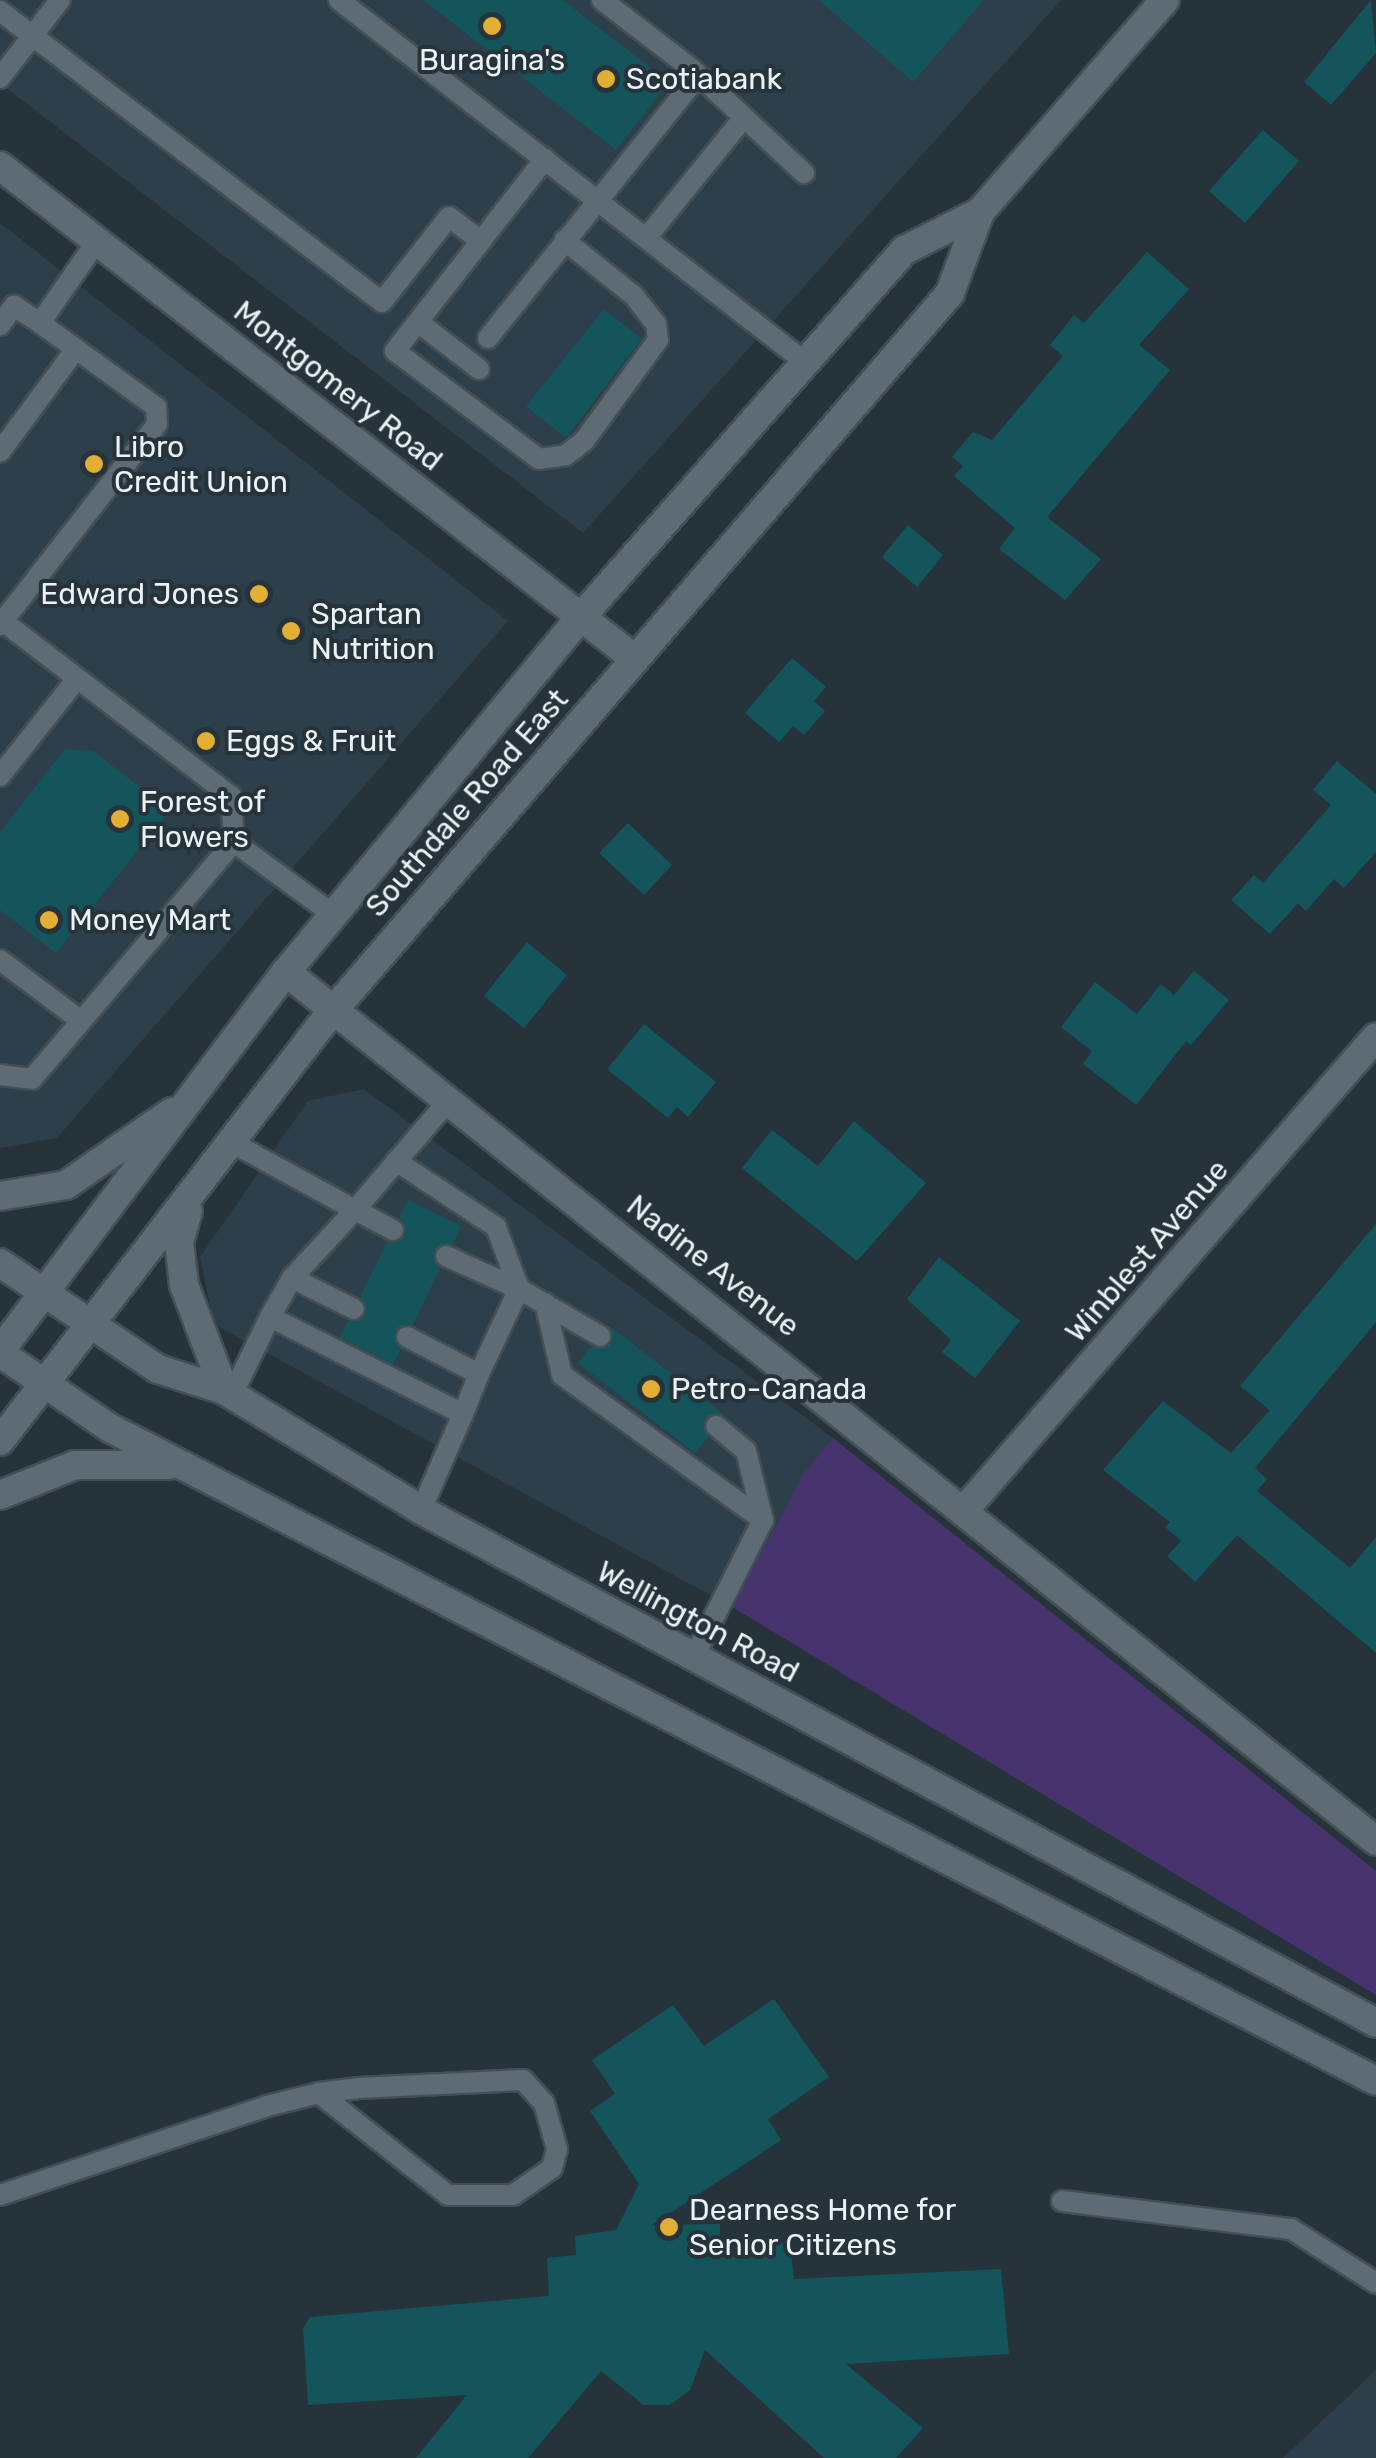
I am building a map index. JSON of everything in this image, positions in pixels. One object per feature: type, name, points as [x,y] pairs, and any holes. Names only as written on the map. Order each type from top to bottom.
[{"type":"main road","name":"Southdale Road East","points":[[0,1442],[334,1009],[950,293],[980,212],[1164,0]]},
{"type":"main road","name":"Montgomery Road","points":[[0,166],[635,659]]},
{"type":"main road","name":"Southdale Road East","points":[[0,1352],[45,1298],[286,972],[580,617],[904,250],[980,212]]},
{"type":"main road","name":"Nadine Avenue","points":[[286,972],[966,1508],[1376,1841]]},
{"type":"main road","name":"Winblest Avenue","points":[[966,1508],[1376,1036]]},
{"type":"main road","points":[[0,1196],[66,1184],[194,1097]]},
{"type":"main road","points":[[192,1194],[180,1263],[191,1311],[228,1392]]},
{"type":"main road","name":"Wellington Road","points":[[0,1263],[45,1298],[158,1369],[228,1392],[421,1510],[1376,2023]]},
{"type":"main road","points":[[0,1352],[45,1385],[184,1466],[1376,2081]]},
{"type":"main road","points":[[0,1496],[75,1464],[184,1466]]},
{"type":"lane","points":[[0,78],[60,0]]},
{"type":"lane","points":[[339,0],[805,362]]},
{"type":"lane","points":[[602,0],[698,76],[740,121],[804,173]]},
{"type":"lane","points":[[0,11],[382,302],[448,217],[481,241]]},
{"type":"lane","points":[[488,338],[698,76]]},
{"type":"lane","points":[[648,238],[740,121]]},
{"type":"lane","points":[[544,159],[395,351],[539,459],[566,455],[640,371],[658,340],[656,324],[633,295],[564,240]]},
{"type":"lane","points":[[40,323],[97,241]]},
{"type":"lane","points":[[0,325],[14,306],[156,407],[157,424],[1,622],[231,796],[234,842],[32,1079],[0,1076]]},
{"type":"lane","points":[[418,322],[479,369]]},
{"type":"lane","points":[[0,452],[76,349]]},
{"type":"lane","points":[[0,776],[77,678]]},
{"type":"lane","points":[[234,842],[335,916]]},
{"type":"lane","points":[[0,960],[80,1020]]},
{"type":"lane","points":[[228,1392],[292,1278],[449,1100]]},
{"type":"lane","points":[[231,1142],[393,1230]]},
{"type":"lane","points":[[396,1161],[496,1227],[519,1288],[421,1510]]},
{"type":"lane","points":[[446,1256],[519,1288],[600,1336]]},
{"type":"lane","points":[[292,1278],[354,1309]]},
{"type":"lane","points":[[545,1303],[562,1375],[763,1520]]},
{"type":"lane","points":[[270,1317],[463,1414]]},
{"type":"lane","points":[[407,1337],[479,1374]]},
{"type":"lane","points":[[694,1656],[763,1520],[746,1451],[716,1426]]},
{"type":"lane","points":[[0,2195],[320,2094],[523,2080],[544,2103],[557,2150],[552,2168],[513,2194],[448,2195],[320,2094]]},
{"type":"lane","points":[[1062,2201],[1291,2228],[1376,2283]]},
{"type":"shaded area","points":[[0,0],[1061,0],[583,533],[0,83]]},
{"type":"shaded area","points":[[0,223],[508,621],[57,1138],[0,1148]]},
{"type":"shaded area","points":[[364,1089],[833,1438],[804,1474],[732,1607],[214,1324],[200,1257],[308,1101]]},
{"type":"shaded area","points":[[833,1438],[1376,1871],[1376,1995],[732,1607],[804,1473]]},
{"type":"shaded area","points":[[1376,2370],[1376,2458],[1283,2458]]},
{"type":"building","points":[[423,0],[563,0],[669,82],[616,150]]},
{"type":"building","points":[[819,0],[984,0],[913,82]]},
{"type":"building","points":[[1371,0],[1376,53],[1331,105],[1304,82]]},
{"type":"building","points":[[1263,130],[1299,161],[1245,223],[1209,191]]},
{"type":"building","points":[[1147,252],[1189,289],[1139,345],[1170,370],[1047,517],[1101,559],[1065,600],[999,549],[1015,528],[954,476],[963,466],[952,457],[973,432],[992,440],[1063,356],[1050,345],[1074,315],[1084,323]]},
{"type":"building","points":[[604,309],[642,339],[566,438],[526,406]]},
{"type":"building","points":[[908,525],[943,555],[917,587],[882,557]]},
{"type":"building","points":[[792,658],[826,687],[814,701],[825,711],[804,735],[793,726],[779,742],[745,713]]},
{"type":"building","points":[[65,749],[93,751],[170,810],[56,953],[0,910],[0,832]]},
{"type":"building","points":[[1337,761],[1376,794],[1376,852],[1344,888],[1334,879],[1306,911],[1298,903],[1270,934],[1231,900],[1254,875],[1263,883],[1331,805],[1313,790]]},
{"type":"building","points":[[628,823],[672,865],[644,895],[599,853]]},
{"type":"building","points":[[527,942],[567,975],[524,1028],[484,996]]},
{"type":"building","points":[[1194,971],[1229,1000],[1191,1045],[1186,1041],[1136,1105],[1083,1064],[1092,1051],[1061,1027],[1095,982],[1137,1014],[1161,984],[1174,995]]},
{"type":"building","points":[[644,1024],[716,1082],[688,1117],[677,1107],[668,1118],[607,1069]]},
{"type":"building","points":[[854,1121],[926,1183],[857,1261],[742,1168],[772,1130],[818,1166]]},
{"type":"building","points":[[408,1200],[461,1226],[453,1244],[434,1250],[440,1268],[413,1325],[394,1332],[401,1349],[393,1364],[340,1337],[348,1321],[367,1314],[360,1297],[387,1242],[406,1235],[399,1218]]},
{"type":"building","points":[[1376,1224],[1376,1322],[1255,1468],[1267,1479],[1257,1491],[1350,1568],[1376,1537],[1376,1653],[1237,1535],[1195,1582],[1167,1556],[1181,1541],[1165,1527],[1170,1522],[1103,1470],[1163,1401],[1231,1453],[1270,1410],[1240,1386]]},
{"type":"building","points":[[939,1257],[1020,1321],[975,1378],[942,1352],[951,1340],[907,1299]]},
{"type":"building","name":"Petro-Canada","points":[[608,1325],[725,1415],[705,1418],[708,1437],[695,1453],[578,1363],[591,1347],[611,1344]]},
{"type":"building","name":"Dearness Home for Senior Citizens","points":[[774,1999],[829,2077],[768,2119],[781,2140],[652,2225],[720,2224],[720,2244],[790,2243],[794,2279],[1001,2269],[1009,2354],[846,2364],[923,2428],[896,2458],[824,2458],[705,2350],[690,2390],[670,2405],[644,2405],[601,2371],[528,2458],[416,2458],[467,2395],[308,2405],[303,2328],[310,2317],[549,2296],[547,2258],[576,2255],[575,2236],[616,2230],[639,2184],[590,2111],[615,2094],[592,2060],[673,2005],[704,2046]]},
{"type":"place","name":"Buragina's","points":[[492,26]]},
{"type":"place","name":"Scotiabank","points":[[606,79]]},
{"type":"place","name":"Libro Credit Union","points":[[94,464]]},
{"type":"place","name":"Edward Jones","points":[[259,594]]},
{"type":"place","name":"Spartan Nutrition","points":[[291,631]]},
{"type":"place","name":"Eggs & Fruit","points":[[206,741]]},
{"type":"place","name":"Forest of Flowers","points":[[120,819]]},
{"type":"place","name":"Money Mart","points":[[49,920]]},
{"type":"place","name":"Petro-Canada","points":[[651,1389]]},
{"type":"place","name":"Dearness Home for Senior Citizens","points":[[669,2227]]}]
